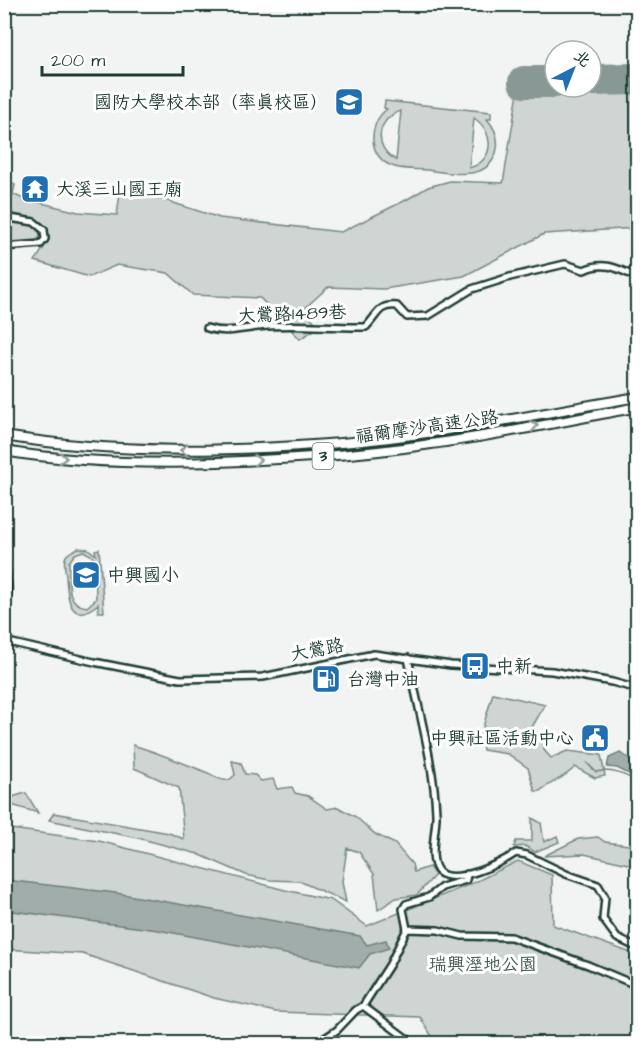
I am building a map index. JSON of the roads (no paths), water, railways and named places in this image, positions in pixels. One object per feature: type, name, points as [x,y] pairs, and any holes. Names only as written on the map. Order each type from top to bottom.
[{"type":"highway","name":"福爾摩沙高速公路","points":[[4,436],[97,447],[160,450],[261,448],[342,443],[430,432],[638,397]]},
{"type":"highway","name":"福爾摩沙高速公路","points":[[4,451],[30,455],[161,464],[262,460],[431,444],[638,407]]},
{"type":"street","points":[[4,217],[34,222],[44,230],[45,239],[41,244],[32,246],[4,247]]},
{"type":"street","name":"大鶯路1489巷","points":[[207,328],[218,332],[258,327],[334,325],[366,327],[381,308],[388,305],[397,306],[407,317],[428,316],[472,289],[565,264],[584,270],[592,266],[606,265],[638,278]]},
{"type":"street","points":[[4,549],[8,589],[4,624]]},
{"type":"street","name":"大鶯路","points":[[4,640],[94,662],[189,679],[263,677],[374,654],[451,665],[552,671],[638,689]]},
{"type":"street","points":[[408,658],[435,789],[434,864],[440,873],[449,877],[467,874],[520,853],[566,874],[598,885],[605,897],[603,919],[617,938],[638,948]]},
{"type":"street","points":[[316,1044],[337,1030],[363,1006],[390,964],[407,929],[403,909],[406,904],[429,897],[442,887],[466,880],[467,874]]},
{"type":"street","points":[[407,929],[438,930],[462,936],[512,937],[636,985]]},
{"type":"street","points":[[363,1006],[414,1044]]},
{"type":"waterway","points":[[587,763],[596,772],[618,773],[638,784]]},
{"type":"place","name":"國防大學校本部（率真校區）","points":[[349,102]]},
{"type":"place","name":"大溪三山國王廟","points":[[35,189]]},
{"type":"place","name":"中興國小","points":[[86,575]]},
{"type":"place","name":"中新","points":[[475,666]]},
{"type":"place","name":"台灣中油","points":[[326,679]]},
{"type":"place","name":"中興社區活動中心","points":[[595,738]]},
{"type":"park label","name":"瑞興溼地公園","points":[[483,964]]}]
